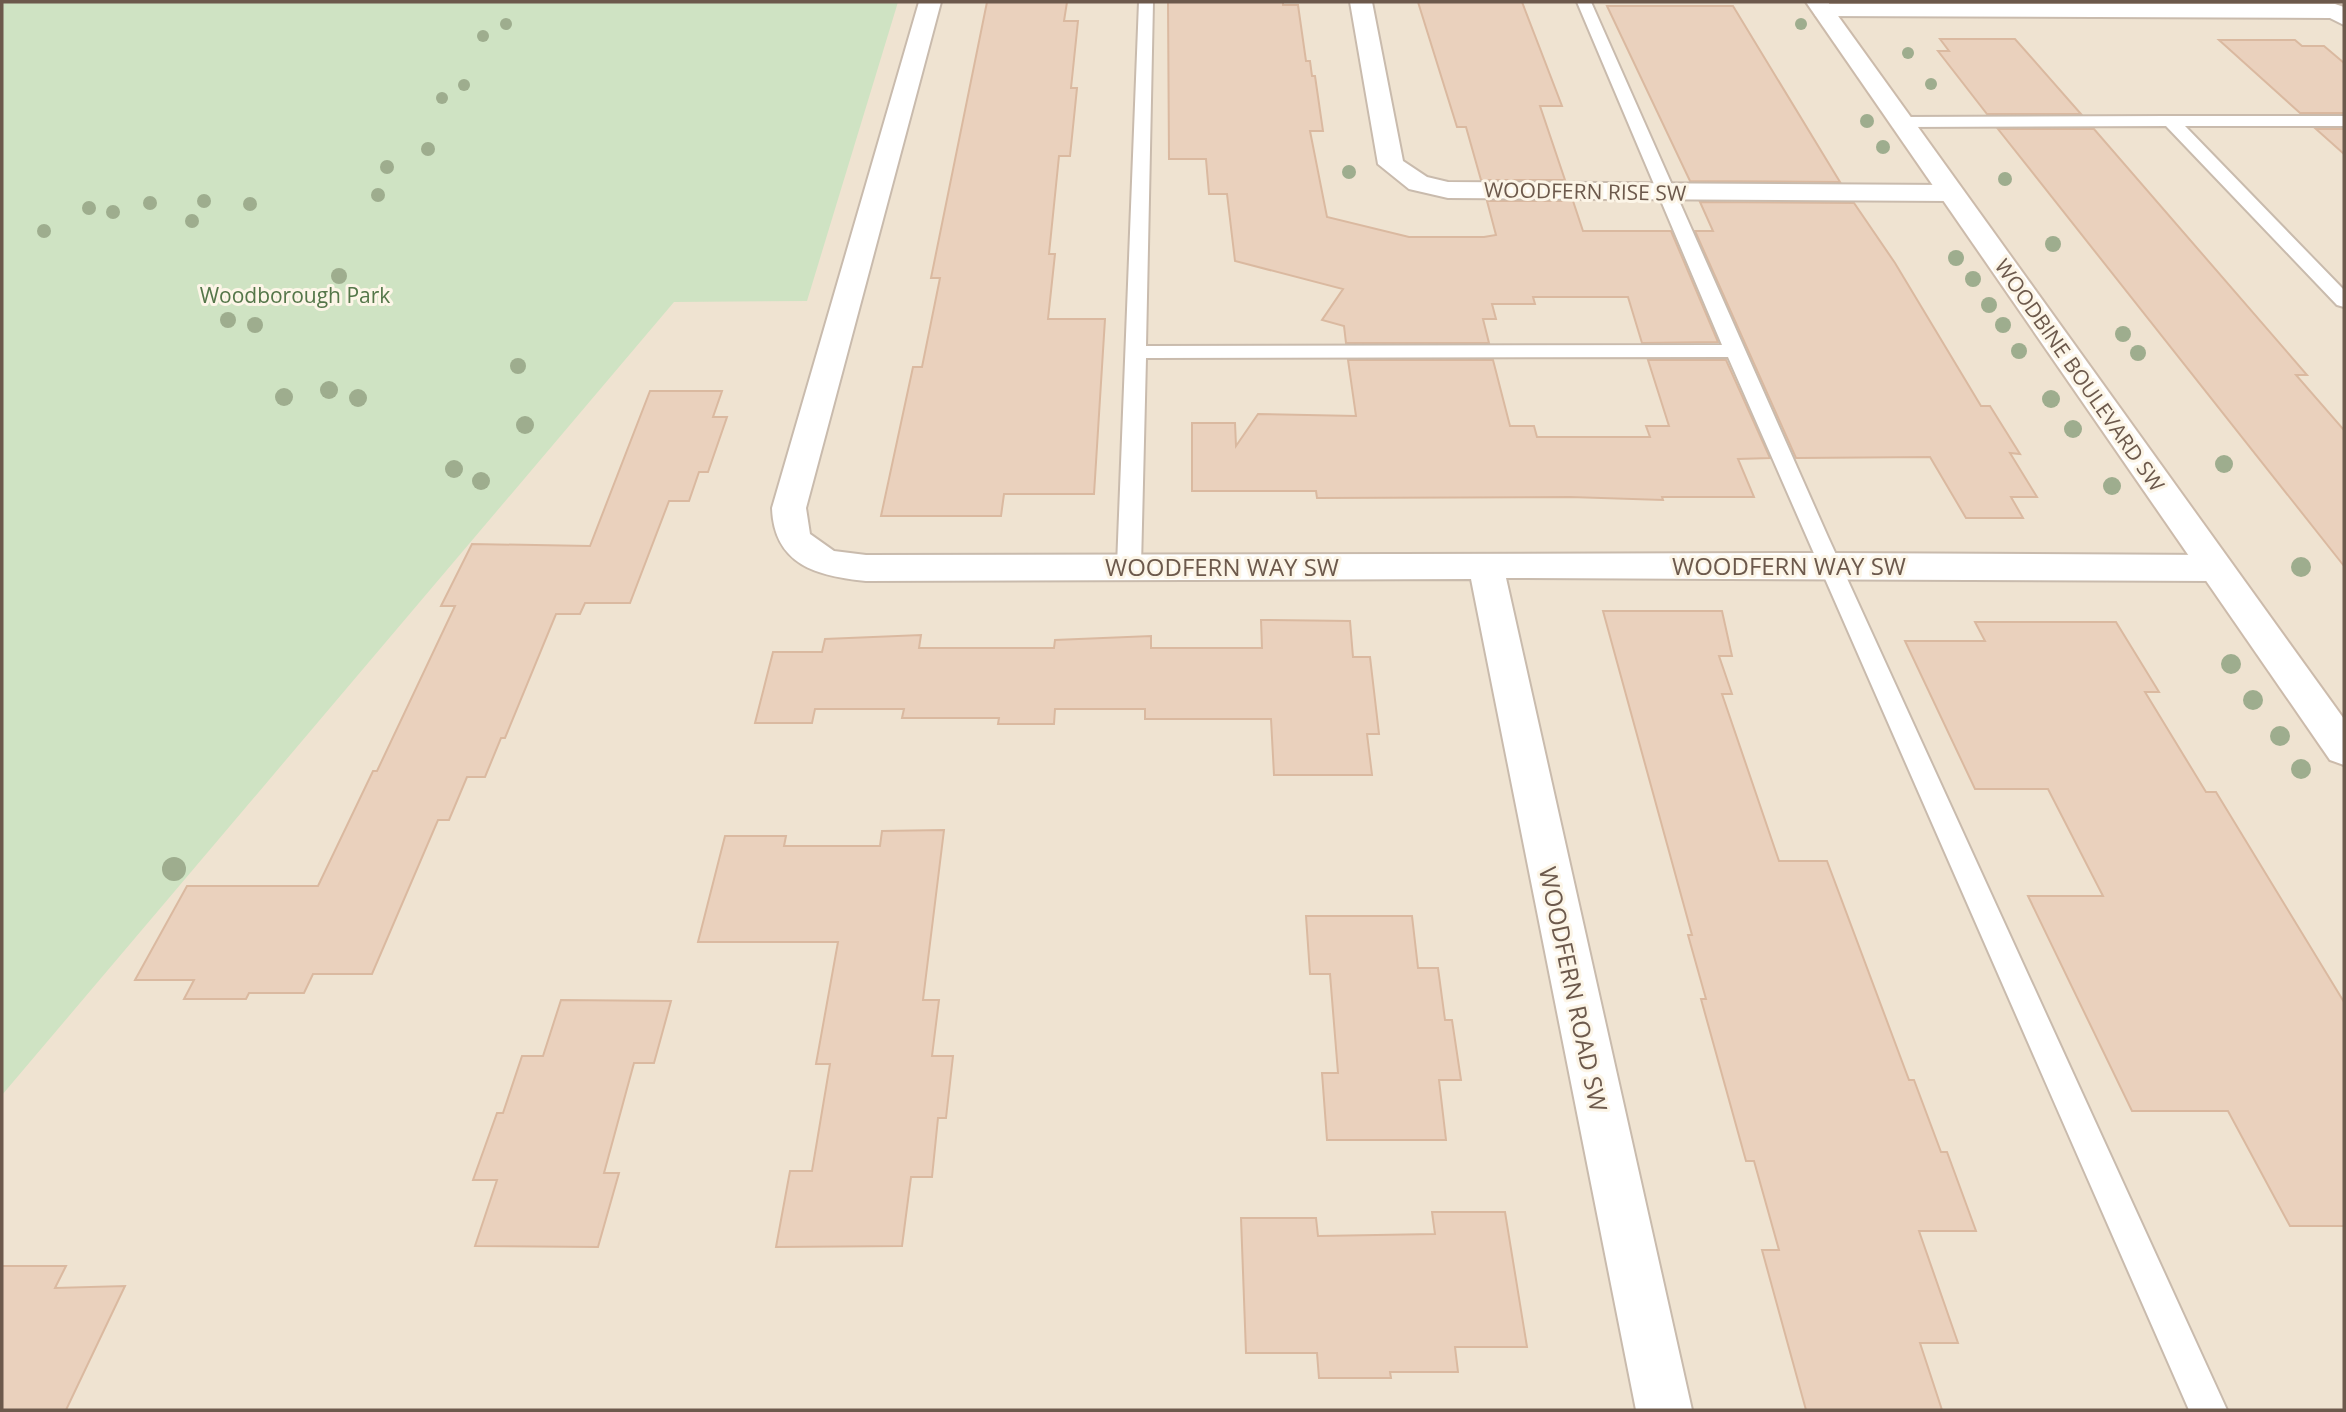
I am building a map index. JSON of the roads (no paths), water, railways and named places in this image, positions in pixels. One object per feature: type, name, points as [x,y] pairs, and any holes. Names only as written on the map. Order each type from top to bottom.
[{"type":"street","name":"WOODFERN WAY SW","points":[[930,2],[789,508],[788,523],[792,537],[803,550],[820,560],[842,566],[1829,565],[2216,568]]},
{"type":"street","name":"WOODFERN RISE SW","points":[[1361,2],[1391,164],[1405,177],[1425,186],[1448,190],[1951,193]]},
{"type":"street","points":[[1820,6],[2334,10]]},
{"type":"street","name":"WOODBINE BOULEVARD SW","points":[[1820,6],[2344,749]]},
{"type":"street","name":"WOODFERN ROAD SW","points":[[1486,566],[1664,1410]]},
{"type":"lane","points":[[1129,566],[1146,2]]},
{"type":"lane","points":[[1584,2],[1664,192],[1829,565],[2208,1410]]},
{"type":"lane","points":[[1901,121],[2344,121]]},
{"type":"lane","points":[[2170,121],[2344,301]]},
{"type":"lane","points":[[1135,352],[1735,351]]},
{"type":"park label","name":"Woodborough Park","points":[[295,295]]}]
